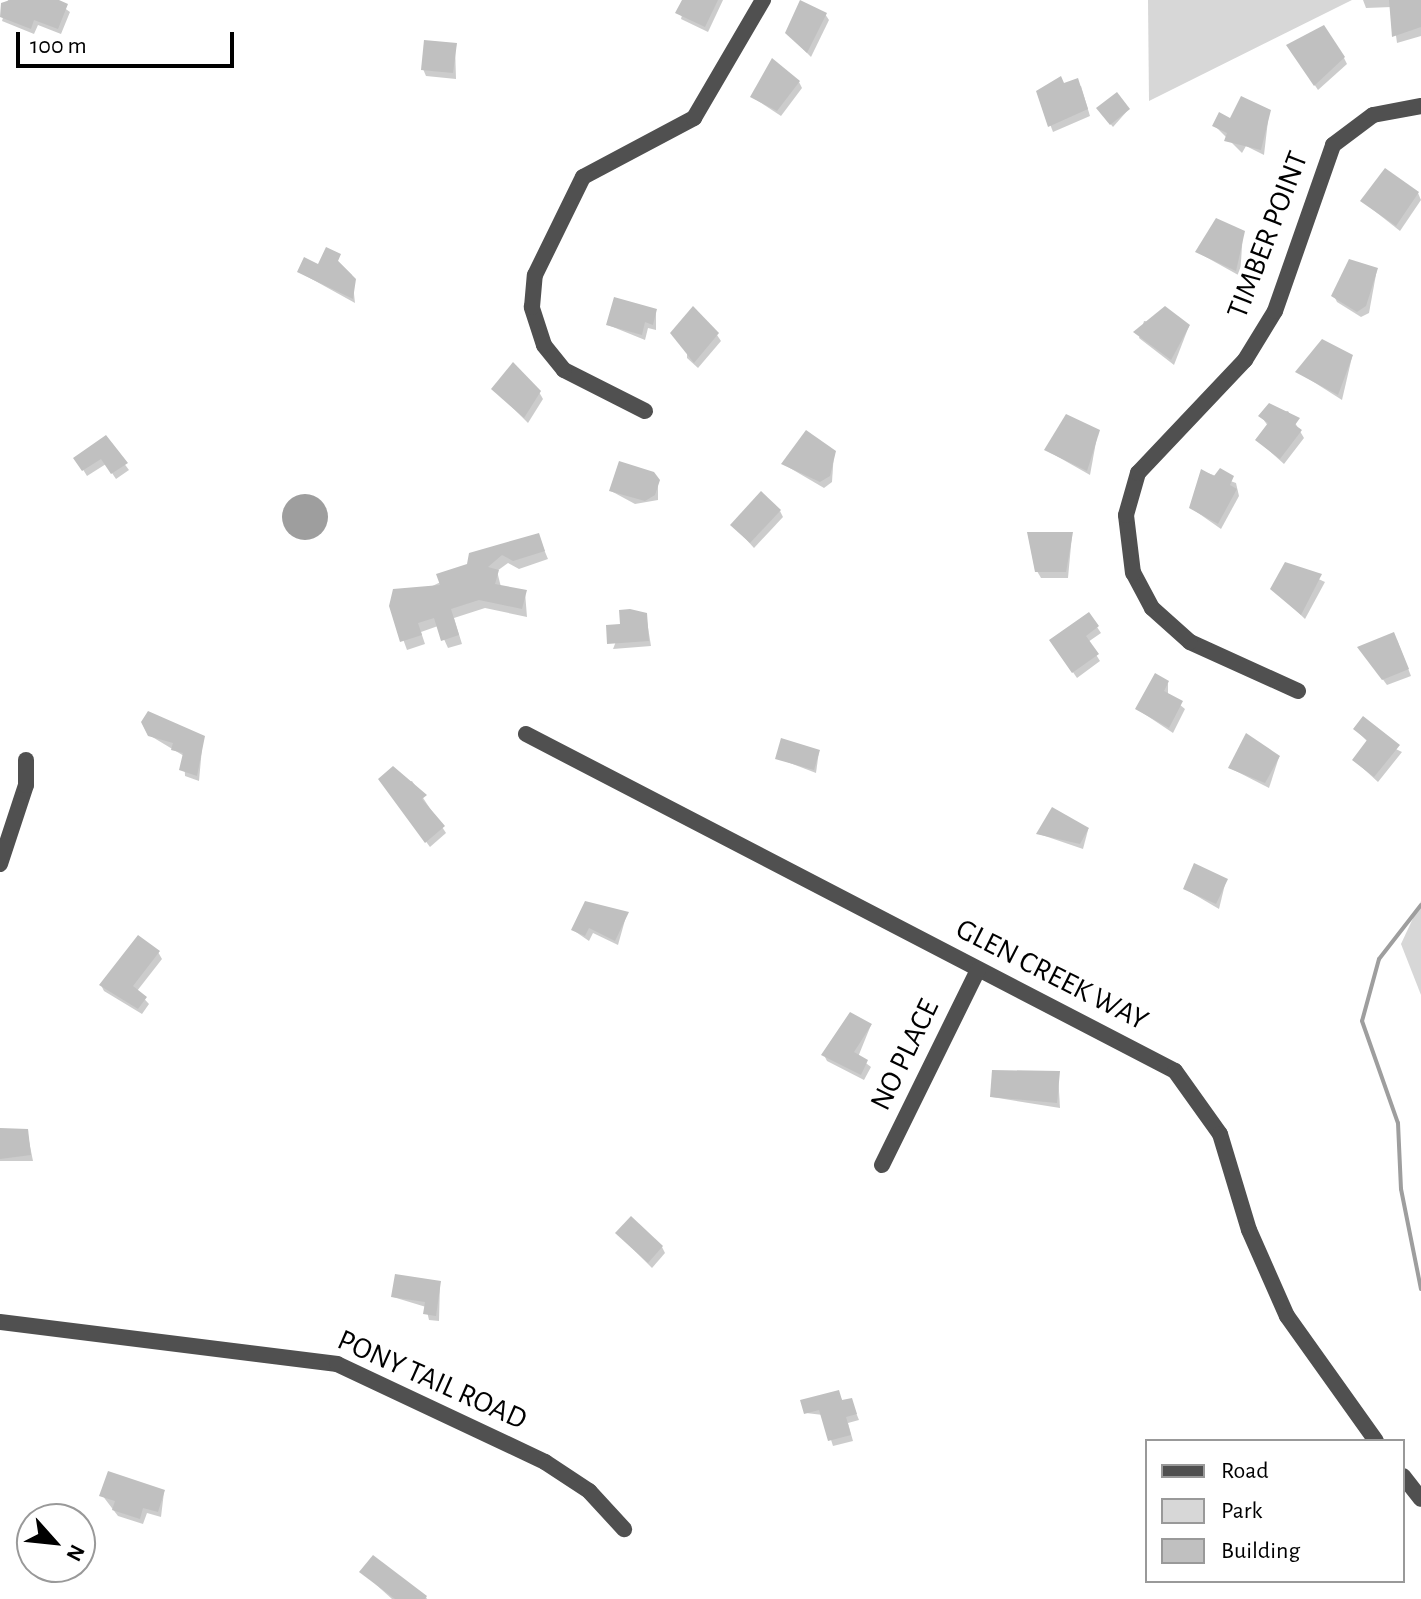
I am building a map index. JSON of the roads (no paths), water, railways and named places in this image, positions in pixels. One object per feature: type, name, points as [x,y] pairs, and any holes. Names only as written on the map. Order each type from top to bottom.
[{"type":"street","points":[[645,411],[564,370],[536,320],[535,275],[583,177],[694,118],[763,0]]},
{"type":"street","name":"TIMBER POINT","points":[[1298,691],[1190,642],[1152,608],[1133,573],[1126,515],[1138,473],[1245,360],[1275,311],[1333,145],[1373,115],[1421,106]]},
{"type":"street","name":"GLEN CREEK WAY","points":[[526,734],[978,970],[1149,1055],[1193,1091],[1220,1134],[1249,1230],[1287,1316],[1375,1439]]},
{"type":"street","points":[[0,864],[26,785],[26,760]]},
{"type":"street","name":"NO PLACE","points":[[882,1165],[978,970]]},
{"type":"street","name":"PONY TAIL ROAD","points":[[0,1322],[337,1364],[545,1462],[589,1491],[624,1529]]},
{"type":"street","points":[[1405,1479],[1421,1499]]},
{"type":"waterway","points":[[1421,905],[1379,959],[1362,1021],[1398,1123],[1401,1189],[1421,1289]]}]
